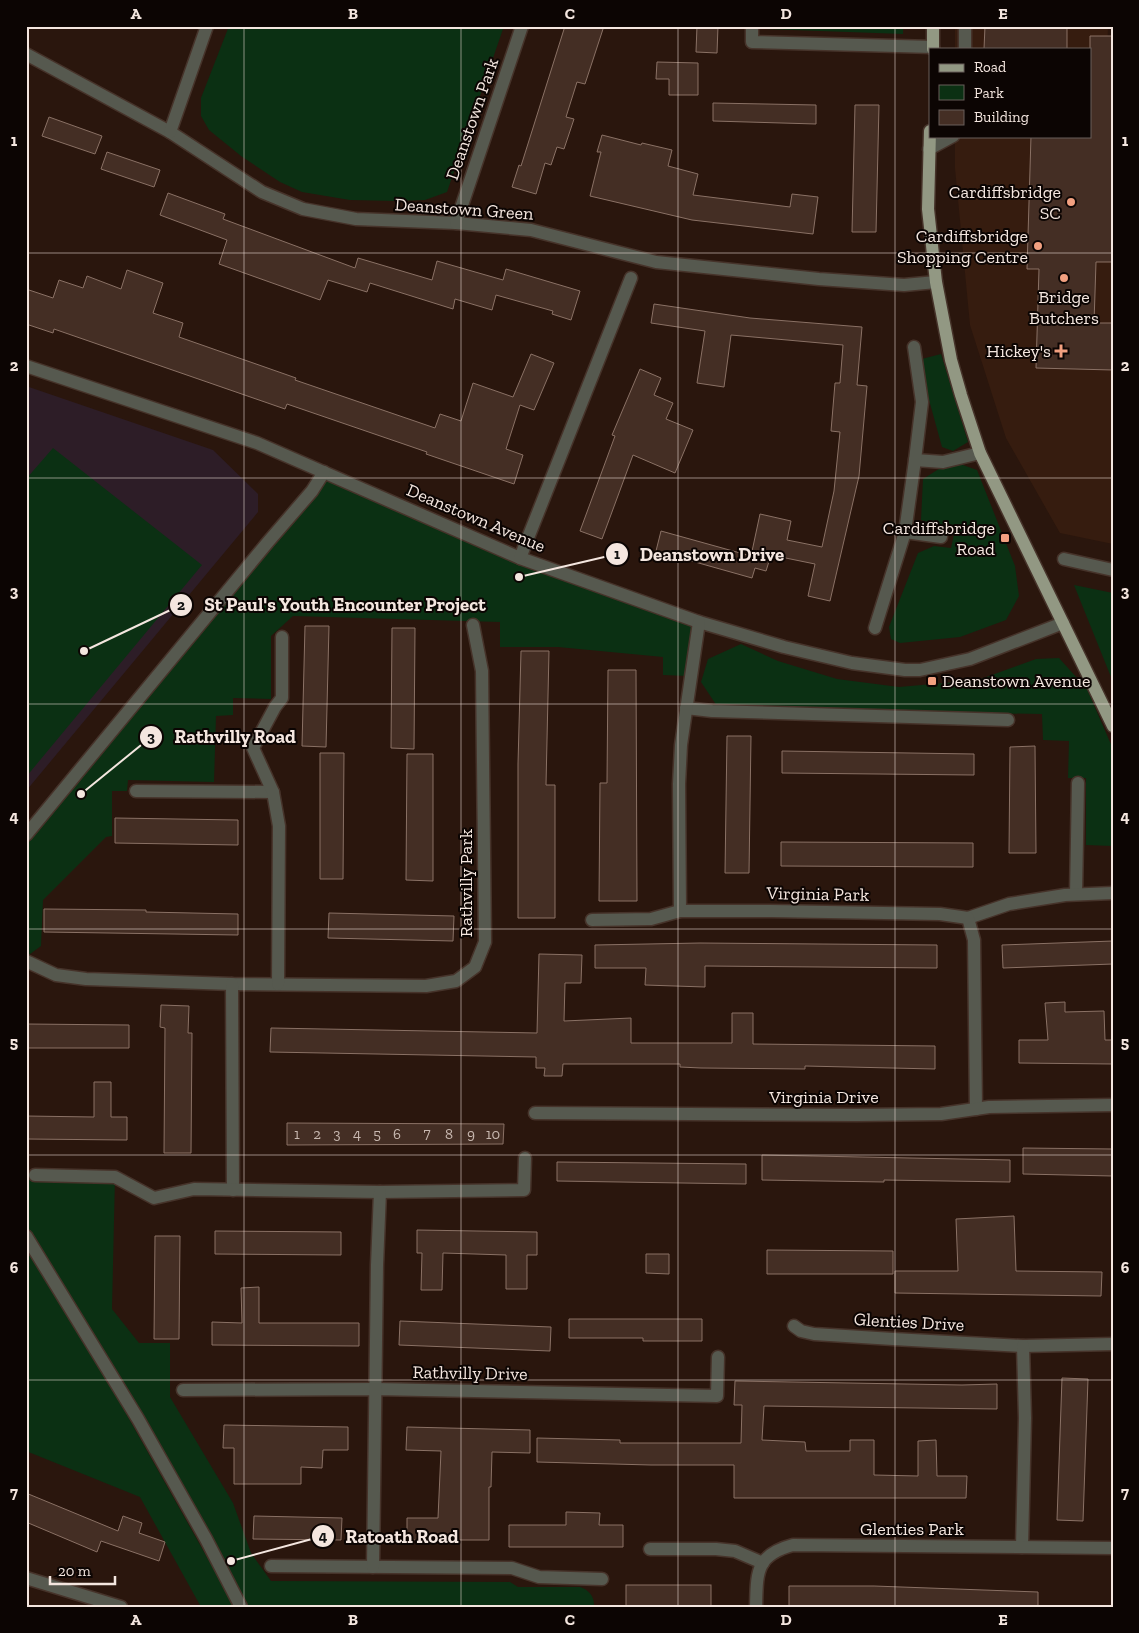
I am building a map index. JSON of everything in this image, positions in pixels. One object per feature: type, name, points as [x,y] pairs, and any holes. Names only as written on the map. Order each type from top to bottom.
[{"type":"main road","points":[[933,26],[933,48]]},
{"type":"main road","points":[[930,138],[928,209],[936,282],[952,366],[980,453],[1113,726]]},
{"type":"street","points":[[170,132],[207,26]]},
{"type":"street","name":"Deanstown Park","points":[[456,223],[522,26]]},
{"type":"street","points":[[752,26],[752,42],[933,48]]},
{"type":"street","points":[[965,26],[965,48]]},
{"type":"street","name":"Deanstown Green","points":[[26,54],[170,132],[262,192],[303,209],[356,219],[456,223],[531,230],[656,262],[819,279],[904,285],[936,282]]},
{"type":"street","points":[[929,149],[948,138]]},
{"type":"street","points":[[520,558],[631,278]]},
{"type":"street","points":[[876,628],[905,532],[915,460],[922,402],[914,347]]},
{"type":"street","name":"Deanstown Avenue","points":[[26,366],[257,443],[520,558],[699,622],[784,647],[852,663],[905,670],[920,670],[970,659],[1063,622]]},
{"type":"street","points":[[915,460],[943,462],[980,453]]},
{"type":"street","points":[[26,835],[318,483],[324,472]]},
{"type":"street","points":[[905,532],[940,537]]},
{"type":"street","points":[[1064,559],[1113,570]]},
{"type":"street","points":[[592,920],[651,919],[680,911],[679,784],[681,745],[699,622]]},
{"type":"street","name":"Rathvilly Park","points":[[26,961],[56,975],[86,979],[232,984],[426,986],[456,981],[475,967],[485,942],[482,671],[474,625]]},
{"type":"street","points":[[278,984],[279,826],[272,792],[253,748],[275,707],[282,698],[282,636]]},
{"type":"street","points":[[686,708],[712,711],[1008,720]]},
{"type":"street","points":[[1076,894],[1078,783]]},
{"type":"street","points":[[136,790],[272,792]]},
{"type":"street","points":[[976,1109],[974,940],[968,918],[1009,904],[1076,894],[1113,893]]},
{"type":"street","name":"Virginia Park","points":[[680,911],[940,914],[968,918]]},
{"type":"street","points":[[232,984],[234,1190]]},
{"type":"street","name":"Virginia Drive","points":[[536,1113],[940,1114],[989,1107],[1113,1105]]},
{"type":"street","points":[[35,1175],[115,1177],[154,1198],[194,1189],[380,1192],[524,1190],[524,1158]]},
{"type":"street","points":[[373,1567],[380,1192]]},
{"type":"street","points":[[26,1236],[138,1419],[206,1539],[241,1607]]},
{"type":"street","name":"Glenties Drive","points":[[794,1326],[801,1331],[814,1334],[893,1339],[1023,1346],[1113,1344]]},
{"type":"street","points":[[1022,1547],[1025,1418],[1023,1346]]},
{"type":"street","name":"Rathvilly Drive","points":[[184,1390],[376,1389],[717,1396],[718,1357]]},
{"type":"street","name":"Glenties Park","points":[[763,1563],[780,1549],[794,1545],[1113,1548]]},
{"type":"street","points":[[650,1549],[735,1550],[763,1563],[757,1575],[756,1607]]},
{"type":"street","points":[[271,1566],[512,1568],[539,1577],[602,1579]]},
{"type":"street","points":[[26,1578],[120,1607]]},
{"type":"shaded area","name":"Cardiffsbridge Shopping Centre","points":[[955,26],[1108,26],[1105,114],[1113,115],[1113,544],[1060,533],[1006,438],[970,325],[955,168],[955,138],[1092,138],[1092,48],[955,48]]},
{"type":"shaded area","points":[[26,386],[213,450],[258,494],[258,512],[26,791]]},
{"type":"green space","points":[[229,26],[504,26],[447,192],[425,200],[397,201],[350,200],[302,192],[280,182],[241,156],[209,130],[201,116],[201,98]]},
{"type":"green space","points":[[765,26],[903,26],[903,34],[765,29]]},
{"type":"green space","points":[[941,354],[968,442],[953,451],[942,447],[918,360]]},
{"type":"green space","points":[[53,448],[202,565],[26,777],[26,479]]},
{"type":"green space","points":[[960,464],[977,470],[1015,566],[1019,596],[1006,620],[960,637],[900,643],[891,639],[889,627],[918,553],[934,546],[951,548],[955,530],[921,520],[923,479],[942,467]]},
{"type":"green space","points":[[325,473],[698,623],[688,676],[663,675],[663,657],[558,647],[500,647],[500,622],[293,616],[271,636],[271,699],[233,698],[233,715],[216,716],[214,782],[128,780],[127,791],[112,791],[112,836],[106,837],[43,900],[41,946],[26,957],[26,836]]},
{"type":"green space","points":[[1074,585],[1113,593],[1113,682]]},
{"type":"green space","points":[[741,644],[778,661],[837,679],[899,687],[978,680],[1036,659],[1059,658],[1087,689],[1113,749],[1113,846],[1086,845],[1086,778],[1068,778],[1069,741],[1043,740],[1042,714],[719,709],[701,682],[708,659]]},
{"type":"green space","points":[[26,1171],[29,1176],[115,1177],[112,1309],[139,1343],[170,1343],[170,1397],[233,1503],[251,1553],[271,1581],[510,1582],[518,1587],[580,1587],[590,1594],[594,1605],[621,1605],[621,1607],[237,1607],[26,1234]]},
{"type":"green space","points":[[26,1236],[235,1607],[201,1607],[140,1497],[26,1451]]},
{"type":"building","points":[[565,26],[604,26],[585,84],[577,82],[566,117],[574,119],[564,149],[557,147],[551,165],[545,163],[536,194],[512,187],[519,165],[521,166]]},
{"type":"building","points":[[697,26],[718,26],[717,53],[696,52]]},
{"type":"building","points":[[985,26],[1067,26],[1067,48],[984,48]]},
{"type":"building","name":"Cardiffsbridge SC","points":[[1090,36],[1113,36],[1113,262],[1096,262],[1094,323],[1113,323],[1113,370],[1036,368],[1039,269],[1027,269],[1031,138],[1092,138],[1092,48],[1090,48]]},
{"type":"building","points":[[657,62],[698,63],[698,95],[669,95],[669,79],[656,79]]},
{"type":"building","points":[[713,103],[816,105],[816,124],[713,121]]},
{"type":"building","points":[[855,105],[879,105],[876,232],[852,232]]},
{"type":"building","points":[[49,117],[102,136],[95,154],[42,136]]},
{"type":"building","points":[[602,135],[641,145],[642,143],[672,150],[668,166],[698,174],[693,195],[790,207],[792,194],[818,197],[813,234],[692,220],[590,196],[601,152],[597,152]]},
{"type":"building","points":[[107,152],[160,170],[154,187],[101,169]]},
{"type":"building","points":[[168,193],[225,214],[223,219],[355,268],[358,258],[432,280],[437,261],[503,280],[506,269],[580,291],[571,320],[552,314],[553,311],[496,295],[492,310],[455,299],[453,309],[370,283],[367,292],[328,280],[320,300],[219,264],[227,240],[160,215]]},
{"type":"building","points":[[127,270],[163,283],[153,313],[183,323],[179,337],[296,378],[295,380],[435,428],[440,414],[461,421],[473,383],[513,397],[531,354],[554,363],[534,410],[520,405],[506,449],[523,455],[514,484],[287,404],[285,409],[54,329],[53,333],[26,324],[26,289],[53,298],[59,280],[83,288],[87,276],[121,289]]},
{"type":"building","points":[[654,304],[750,318],[862,327],[857,385],[867,386],[859,476],[830,601],[808,596],[815,564],[771,555],[766,571],[755,568],[752,578],[656,551],[661,531],[751,556],[760,514],[791,521],[787,540],[822,547],[834,491],[840,432],[831,431],[835,383],[840,383],[843,345],[731,335],[724,387],[697,383],[705,331],[651,323]]},
{"type":"building","points":[[640,369],[661,378],[654,395],[673,403],[666,419],[693,430],[675,473],[633,455],[602,539],[580,531],[615,436],[612,435]]},
{"type":"building","points":[[305,626],[329,626],[326,747],[302,746]]},
{"type":"building","points":[[392,628],[415,628],[414,749],[391,748]]},
{"type":"building","points":[[521,651],[549,651],[546,785],[555,785],[555,918],[518,918],[518,764]]},
{"type":"building","points":[[608,670],[636,670],[637,901],[599,901],[600,783],[607,783]]},
{"type":"building","points":[[727,736],[751,736],[749,873],[725,873]]},
{"type":"building","points":[[1035,746],[1036,853],[1009,853],[1010,747]]},
{"type":"building","points":[[782,751],[974,754],[974,775],[782,773]]},
{"type":"building","points":[[320,753],[344,753],[343,879],[320,879]]},
{"type":"building","points":[[407,754],[433,754],[433,881],[406,880]]},
{"type":"building","points":[[115,818],[238,820],[238,845],[115,843]]},
{"type":"building","points":[[781,842],[973,843],[973,867],[781,866]]},
{"type":"building","points":[[44,909],[146,910],[146,912],[238,914],[238,935],[44,932]]},
{"type":"building","points":[[329,913],[454,916],[453,941],[328,938]]},
{"type":"building","points":[[1113,941],[1113,964],[1003,968],[1002,945]]},
{"type":"building","points":[[700,943],[937,945],[937,968],[705,966],[705,987],[645,985],[646,968],[595,968],[595,945]]},
{"type":"building","points":[[539,954],[582,955],[581,983],[565,983],[564,1021],[631,1018],[631,1043],[732,1043],[732,1013],[753,1013],[753,1044],[935,1046],[935,1069],[805,1066],[805,1069],[701,1068],[680,1067],[680,1064],[563,1064],[562,1076],[544,1076],[545,1068],[536,1068],[536,1057],[270,1052],[271,1028],[537,1033]]},
{"type":"building","points":[[1065,1002],[1065,1012],[1104,1011],[1105,1040],[1113,1040],[1113,1064],[1019,1063],[1019,1040],[1048,1040],[1045,1003]]},
{"type":"building","points":[[161,1005],[189,1006],[188,1033],[192,1033],[191,1153],[164,1153],[165,1028],[160,1027]]},
{"type":"building","points":[[26,1024],[129,1025],[129,1048],[26,1048]]},
{"type":"building","points":[[94,1082],[111,1082],[111,1117],[127,1117],[127,1140],[26,1139],[26,1116],[94,1117]]},
{"type":"building","points":[[287,1123],[504,1124],[503,1144],[287,1145]]},
{"type":"building","points":[[1023,1148],[1113,1149],[1113,1176],[1023,1174]]},
{"type":"building","points":[[762,1155],[1010,1160],[1010,1182],[762,1180]]},
{"type":"building","points":[[557,1162],[746,1164],[746,1184],[557,1181]]},
{"type":"building","points":[[1014,1216],[1016,1271],[1102,1272],[1101,1296],[895,1293],[895,1271],[958,1271],[956,1219]]},
{"type":"building","points":[[417,1230],[537,1232],[537,1255],[527,1255],[527,1289],[506,1289],[506,1255],[443,1253],[442,1290],[421,1290],[422,1253],[417,1253]]},
{"type":"building","points":[[215,1231],[341,1232],[341,1255],[215,1254]]},
{"type":"building","points":[[155,1236],[180,1236],[179,1339],[154,1339]]},
{"type":"building","points":[[767,1250],[893,1251],[893,1274],[767,1274]]},
{"type":"building","points":[[646,1254],[669,1254],[669,1274],[646,1273]]},
{"type":"building","points":[[259,1287],[259,1323],[359,1323],[359,1346],[212,1345],[212,1322],[242,1323],[241,1288]]},
{"type":"building","points":[[569,1319],[702,1319],[702,1341],[643,1341],[643,1338],[569,1338]]},
{"type":"building","points":[[400,1321],[551,1327],[550,1351],[399,1345]]},
{"type":"building","points":[[1062,1378],[1088,1379],[1083,1521],[1057,1520]]},
{"type":"building","points":[[735,1381],[997,1384],[997,1409],[764,1406],[762,1440],[805,1442],[806,1451],[850,1451],[850,1440],[874,1440],[874,1475],[918,1476],[918,1441],[936,1440],[937,1476],[967,1476],[966,1498],[734,1498],[734,1465],[537,1462],[537,1438],[620,1440],[620,1443],[741,1443],[742,1405],[734,1405]]},
{"type":"building","points":[[224,1425],[348,1427],[348,1450],[323,1450],[322,1468],[301,1467],[301,1484],[234,1484],[234,1448],[223,1448]]},
{"type":"building","points":[[407,1427],[530,1430],[530,1453],[492,1452],[491,1487],[489,1487],[489,1540],[407,1540],[407,1518],[438,1518],[441,1451],[406,1450]]},
{"type":"building","points":[[26,1493],[118,1531],[123,1516],[142,1523],[139,1533],[165,1542],[159,1561],[101,1541],[97,1552],[26,1522]]},
{"type":"building","points":[[566,1512],[600,1513],[599,1525],[623,1525],[623,1547],[509,1547],[509,1525],[566,1525]]},
{"type":"building","points":[[254,1516],[342,1518],[341,1540],[253,1539]]},
{"type":"building","points":[[626,1585],[711,1585],[711,1607],[626,1607]]},
{"type":"building","points":[[789,1586],[874,1586],[1038,1592],[1038,1607],[789,1607]]},
{"type":"place","name":"Cardiffsbridge SC","points":[[1071,202]]},
{"type":"place","name":"Cardiffsbridge Shopping Centre","points":[[1038,246]]},
{"type":"place","name":"Bridge Butchers","points":[[1064,278]]},
{"type":"place","name":"Hickey's","points":[[1061,351]]},
{"type":"place","name":"Cardiffsbridge Road","points":[[1005,538]]},
{"type":"place","name":"Deanstown Drive","points":[[519,577]]},
{"type":"place","name":"St Paul's Youth Encounter Project","points":[[84,651]]},
{"type":"place","name":"Deanstown Avenue","points":[[932,681]]},
{"type":"place","name":"Rathvilly Road","points":[[81,794]]},
{"type":"place","name":"Ratoath Road","points":[[231,1561]]}]
